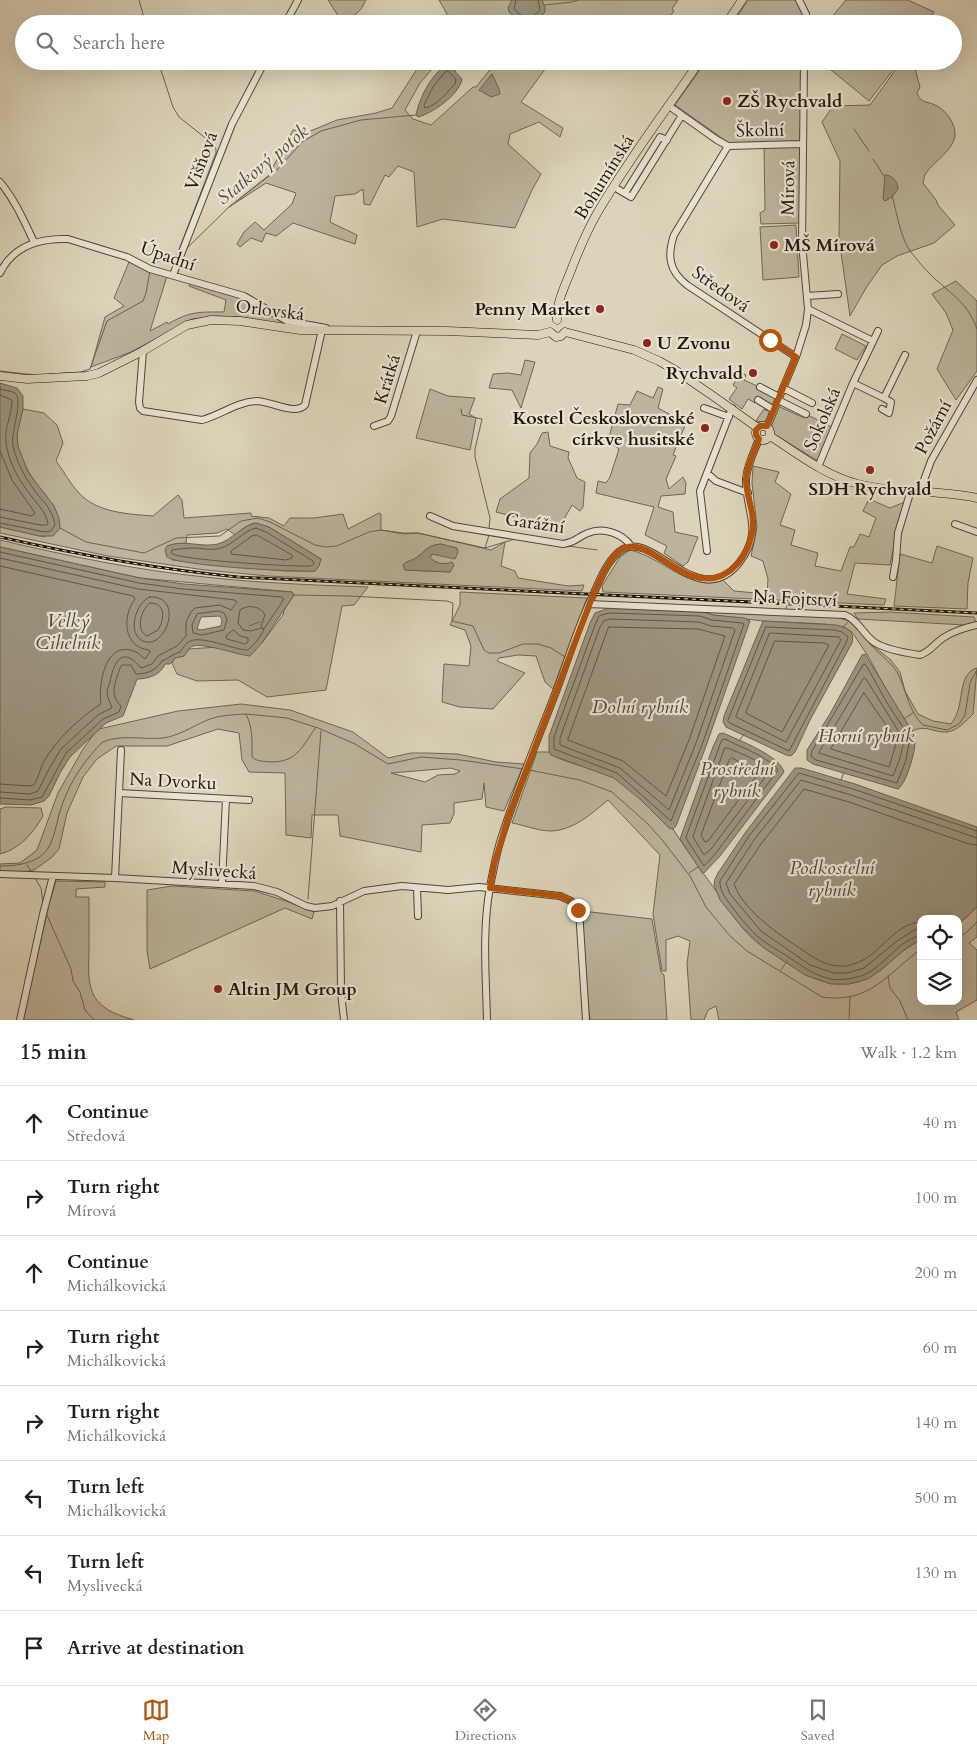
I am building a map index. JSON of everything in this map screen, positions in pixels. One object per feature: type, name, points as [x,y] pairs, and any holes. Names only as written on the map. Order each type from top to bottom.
[{"type":"main road","points":[[732,15],[742,0]]},
{"type":"main road","name":"Bohumínská","points":[[557,320],[557,308],[560,297],[598,211],[694,70]]},
{"type":"main road","name":"Orlovská","points":[[0,376],[27,379],[88,376],[99,373],[143,351],[187,325],[206,320],[226,320],[283,328],[332,331],[417,331],[538,335],[550,332]]},
{"type":"main road","points":[[557,320],[564,324],[565,332],[561,336],[556,337],[550,332],[550,324],[557,320]]},
{"type":"main road","points":[[565,332],[634,350],[659,361],[732,408],[758,428]]},
{"type":"main road","points":[[767,426],[771,432],[770,436],[766,440],[759,439],[756,435],[758,428],[767,426]]},
{"type":"main road","points":[[770,436],[818,467],[859,485],[953,493],[977,498]]},
{"type":"street","points":[[290,15],[298,0]]},
{"type":"street","points":[[799,0],[806,15]]},
{"type":"street","name":"Višňová","points":[[173,275],[232,124],[260,70]]},
{"type":"street","name":"Mírová","points":[[767,426],[796,357],[806,325],[808,309],[802,243],[804,70]]},
{"type":"street","name":"Školní","points":[[669,106],[728,146],[803,144]]},
{"type":"street","points":[[614,187],[631,197],[682,115]]},
{"type":"street","name":"Středová","points":[[728,146],[674,235],[670,246],[671,266],[679,279],[687,285],[796,357]]},
{"type":"street","points":[[0,182],[10,194],[34,242]]},
{"type":"street","name":"Úpadní","points":[[0,272],[9,258],[34,242],[68,239],[127,257],[152,269],[244,296],[287,321],[332,331]]},
{"type":"street","points":[[807,296],[838,294]]},
{"type":"street","points":[[808,309],[873,341]]},
{"type":"street","points":[[143,351],[139,402],[140,408],[143,411],[202,420],[210,418],[232,406],[258,401],[300,409],[305,405],[322,330]]},
{"type":"street","name":"Krátká","points":[[374,426],[388,421],[391,416],[417,331]]},
{"type":"street","name":"Sokolská","points":[[818,467],[853,383],[878,331]]},
{"type":"street","points":[[882,409],[892,414],[891,402],[884,398],[905,355]]},
{"type":"street","name":"Požární","points":[[893,576],[898,533],[916,491],[977,380]]},
{"type":"street","name":"Sokolská","points":[[853,383],[884,398]]},
{"type":"street","points":[[760,387],[806,414]]},
{"type":"street","points":[[783,388],[812,403]]},
{"type":"street","points":[[758,400],[774,410]]},
{"type":"street","points":[[704,408],[728,417]]},
{"type":"street","points":[[707,552],[700,491],[732,408]]},
{"type":"street","name":"Garážní","points":[[430,516],[453,526],[563,544],[574,542],[588,533],[602,530],[622,536],[631,546],[649,551],[692,576],[707,579],[723,575],[737,565],[750,541],[753,519],[746,480],[748,468],[759,439]]},
{"type":"street","points":[[707,474],[716,481],[748,493]]},
{"type":"street","points":[[955,524],[977,532]]},
{"type":"street","points":[[487,1020],[486,910],[501,841],[589,604],[613,559],[620,550],[631,546]]},
{"type":"street","name":"Na Fojtství","points":[[589,604],[844,615],[852,618],[873,641],[886,647],[920,655],[946,636],[958,630],[977,625]]},
{"type":"street","name":"Na Dvorku","points":[[115,878],[121,750]]},
{"type":"street","name":"Na Dvorku","points":[[119,793],[249,800]]},
{"type":"street","name":"Na Dvorku","points":[[222,883],[226,799]]},
{"type":"street","name":"Myslivecká","points":[[0,874],[254,886],[276,892],[306,906],[315,908],[332,906],[364,891],[402,886],[448,890],[479,887],[560,896],[571,901],[578,910],[586,1020]]},
{"type":"street","points":[[20,1020],[45,904],[54,876]]},
{"type":"street","points":[[417,888],[418,916]]},
{"type":"street","points":[[340,902],[341,992],[344,1020]]},
{"type":"shaded area","points":[[328,0],[366,0],[355,15],[338,15]]},
{"type":"shaded area","points":[[439,0],[678,0],[671,15],[447,14]]},
{"type":"shaded area","points":[[748,0],[796,0],[803,13],[803,15],[738,15]]},
{"type":"shaded area","points":[[846,0],[908,0],[934,12],[932,15],[834,15]]},
{"type":"shaded area","points":[[416,70],[431,70],[420,83],[405,110],[413,119],[431,125],[473,87],[476,87],[490,70],[544,70],[521,102],[563,128],[560,137],[539,122],[510,134],[508,144],[541,174],[515,228],[443,219],[417,227],[414,172],[398,166],[389,177],[385,175],[370,205],[364,204],[363,189],[355,194],[335,196],[330,222],[357,235],[355,244],[293,223],[276,236],[266,233],[262,242],[251,238],[240,247],[237,244],[244,232],[255,222],[264,230],[292,204],[296,193],[266,183],[229,207],[268,176],[293,130],[296,130],[296,137],[337,120],[392,108]]},
{"type":"shaded area","points":[[700,70],[802,70],[800,141],[729,143],[675,105]]},
{"type":"shaded area","points":[[831,70],[893,70],[869,101]]},
{"type":"shaded area","points":[[895,70],[915,70],[920,87],[917,93],[920,99],[943,110],[954,127],[954,141],[926,173],[923,183],[955,225],[934,243],[897,256],[882,265],[850,316],[839,238],[840,161],[822,122],[833,106],[870,105]]},
{"type":"shaded area","points":[[801,146],[800,223],[761,224],[760,213],[765,210],[764,147]]},
{"type":"shaded area","points":[[796,225],[799,277],[763,280],[760,227]]},
{"type":"shaded area","points":[[129,262],[167,276],[150,331],[189,314],[224,312],[226,300],[189,286],[190,282],[242,298],[293,326],[240,317],[217,316],[192,319],[131,352],[91,367],[105,317],[124,306],[114,298]]},
{"type":"shaded area","points":[[956,281],[977,301],[977,371],[956,400],[937,369],[953,330],[946,313],[932,294]]},
{"type":"shaded area","points":[[842,334],[866,346],[857,360],[835,349]]},
{"type":"shaded area","points":[[525,360],[535,362],[521,408],[512,390],[489,388],[493,374],[508,373],[521,375]]},
{"type":"shaded area","points":[[741,372],[746,375],[744,380],[777,395],[766,421],[756,421],[764,409],[767,411],[769,407],[758,397],[755,403],[748,399],[742,409],[729,399],[737,388],[733,385]]},
{"type":"shaded area","points":[[658,387],[663,389],[658,408],[686,423],[673,455],[676,456],[666,479],[669,489],[683,477],[686,483],[685,494],[661,496],[658,507],[673,512],[675,532],[698,537],[688,562],[683,566],[664,553],[667,546],[645,535],[654,507],[596,493],[598,481],[606,483],[610,477],[619,449],[608,441],[618,404],[630,405],[637,391],[653,398]]},
{"type":"shaded area","points":[[430,389],[448,396],[475,398],[469,414],[476,418],[470,450],[416,438]]},
{"type":"shaded area","points":[[778,406],[804,418],[806,414],[833,428],[818,461],[774,434],[770,425]]},
{"type":"shaded area","points":[[23,409],[44,413],[57,425],[63,443],[56,461],[73,486],[86,500],[104,509],[153,516],[178,495],[182,500],[184,518],[251,513],[251,516],[269,518],[284,526],[290,518],[314,518],[343,514],[348,529],[379,513],[381,514],[381,530],[418,533],[491,550],[505,542],[501,566],[515,571],[518,578],[568,586],[584,585],[582,591],[268,576],[205,570],[108,556],[0,533],[0,527],[45,537],[54,506],[24,464],[20,454],[17,435]],"holes":[[[254,523],[269,527],[321,559],[315,571],[285,571],[172,560],[171,545],[186,543],[187,535],[217,533],[227,529],[235,535]],[[441,544],[439,555],[432,554],[430,557],[440,563],[452,563],[450,572],[405,570],[403,565],[415,559],[429,547]]]},
{"type":"shaded area","points":[[548,432],[550,446],[569,452],[568,458],[577,478],[585,482],[583,507],[580,511],[572,505],[563,521],[563,525],[535,527],[519,523],[520,518],[496,512],[500,499],[529,478],[530,453],[542,433]]},
{"type":"shaded area","points":[[753,466],[779,472],[775,482],[791,494],[780,525],[795,530],[791,545],[818,553],[815,566],[841,571],[850,547],[854,547],[860,534],[869,537],[876,518],[863,511],[869,499],[890,508],[905,502],[900,515],[890,565],[855,563],[847,594],[886,599],[884,605],[603,592],[602,586],[620,557],[630,550],[700,582],[712,583],[723,580],[734,591],[767,594],[768,579],[763,561],[751,556],[757,527],[752,483]]},
{"type":"shaded area","points":[[0,540],[51,552],[153,571],[225,579],[368,587],[354,605],[342,606],[326,690],[267,697],[238,680],[197,681],[177,674],[172,663],[175,658],[184,656],[189,649],[261,644],[283,615],[284,610],[294,595],[292,592],[140,578],[0,547]]},
{"type":"shaded area","points":[[937,546],[973,558],[968,583],[967,609],[894,606],[900,554],[932,563]]},
{"type":"shaded area","points":[[460,592],[587,598],[553,689],[545,682],[536,656],[518,655],[499,658],[497,661],[525,673],[493,709],[460,707],[442,702],[444,664],[469,666],[471,646],[465,630],[450,625],[460,605]]},
{"type":"shaded area","points":[[701,611],[837,617],[850,621],[872,645],[891,660],[900,672],[905,691],[918,714],[933,721],[951,724],[959,707],[964,681],[971,671],[977,668],[973,714],[951,731],[942,732],[922,728],[912,731],[892,700],[868,656],[852,632],[844,627],[825,624],[763,621],[713,615]]},
{"type":"shaded area","points":[[890,612],[974,617],[976,622],[965,625],[858,619],[854,613]]},
{"type":"shaded area","points":[[241,704],[290,710],[353,732],[388,758],[411,753],[457,754],[496,762],[524,764],[504,811],[486,807],[484,783],[482,799],[454,803],[454,814],[450,823],[422,825],[421,852],[340,836],[338,815],[312,815],[311,838],[286,835],[285,773],[249,772],[242,760],[239,733],[218,729],[167,746],[116,746],[97,759],[83,777],[67,813],[59,849],[51,858],[34,870],[25,872],[0,871],[0,864],[20,863],[37,850],[58,793],[83,749],[99,729],[178,711]],"holes":[[[451,768],[460,771],[455,774],[438,775],[425,782],[391,773]]]},
{"type":"shaded area","points":[[537,752],[549,752],[561,759],[614,777],[629,788],[673,829],[732,915],[753,939],[796,968],[821,981],[839,984],[858,982],[879,971],[917,942],[917,1005],[962,1005],[962,921],[977,907],[977,937],[969,943],[977,950],[977,1000],[956,1012],[959,1020],[719,1020],[716,1006],[708,1010],[704,1020],[691,1020],[687,964],[690,941],[678,936],[666,940],[666,971],[662,971],[653,914],[660,855],[608,800],[582,820],[559,830],[541,830],[512,823]]},
{"type":"shaded area","points":[[6,807],[41,808],[43,816],[25,840],[7,852],[0,854],[0,809]]},
{"type":"shaded area","points":[[56,881],[105,882],[105,887],[76,889],[76,897],[89,897],[89,978],[91,988],[100,1004],[109,1010],[134,1020],[23,1020]]},
{"type":"shaded area","points":[[172,886],[254,891],[314,912],[312,919],[285,908],[150,969],[147,951],[147,890]]},
{"type":"shaded area","points":[[582,911],[652,919],[661,972],[664,975],[667,1020],[590,1020],[585,981]]},
{"type":"water","points":[[512,0],[542,0],[545,12],[542,15],[512,15],[508,8]]},
{"type":"water","points":[[440,70],[454,70],[462,79],[451,97],[431,112],[418,117],[416,115],[423,94]]},
{"type":"water","points":[[492,74],[500,94],[491,97],[479,90]]},
{"type":"water","points":[[885,175],[894,179],[898,189],[892,197],[885,201],[883,199]]},
{"type":"water","points":[[0,383],[17,388],[23,396],[23,409],[17,435],[18,446],[28,472],[54,506],[59,518],[60,528],[53,536],[39,536],[0,527]]},
{"type":"water","points":[[256,523],[269,527],[321,559],[319,566],[315,571],[262,569],[214,566],[167,557],[165,550],[167,546],[180,543],[218,544]]},
{"type":"water","points":[[441,544],[457,548],[458,552],[455,559],[432,554],[430,557],[440,563],[452,562],[454,565],[450,572],[405,570],[403,565],[418,557],[429,548]]},
{"type":"water","name":"Velký Cihelník","points":[[0,547],[140,578],[184,584],[292,592],[294,595],[261,644],[250,656],[210,647],[191,647],[184,656],[175,658],[170,664],[165,664],[157,674],[137,679],[123,716],[106,723],[70,757],[49,796],[44,801],[31,805],[0,804]],"holes":[[[220,616],[222,620],[221,626],[197,629],[201,617]]]},
{"type":"water","name":"Dolní rybník","points":[[609,608],[701,611],[713,615],[744,618],[750,621],[706,746],[676,826],[673,829],[669,828],[641,800],[614,778],[551,755],[549,752],[549,736],[590,623],[595,613]]},
{"type":"water","points":[[763,621],[836,625],[847,629],[853,639],[795,752],[791,756],[726,727],[723,722]]},
{"type":"water","name":"Horní rybník","points":[[865,654],[915,736],[911,764],[905,780],[898,789],[813,764],[807,760],[807,750],[830,714],[862,655]]},
{"type":"water","name":"Prostřední rybník","points":[[723,733],[766,754],[781,766],[784,772],[720,856],[703,874],[680,839],[713,747],[719,734]]},
{"type":"water","name":"Podkostelní rybník","points":[[795,768],[801,768],[855,784],[977,827],[977,907],[962,921],[962,915],[917,915],[917,942],[868,979],[849,984],[831,984],[805,975],[764,948],[741,926],[720,900],[714,885],[715,879],[745,833]]},
{"type":"waterway","points":[[139,0],[143,15]]},
{"type":"waterway","name":"Statkový potok","points":[[545,5],[579,0]]},
{"type":"waterway","points":[[161,70],[173,107],[179,117],[213,144],[216,149],[177,255]]},
{"type":"waterway","name":"Statkový potok","points":[[185,250],[229,207],[278,169],[302,142],[321,131],[361,120],[416,115]]},
{"type":"waterway","points":[[854,129],[869,151]]},
{"type":"waterway","points":[[873,159],[884,176]]},
{"type":"waterway","points":[[892,196],[901,231],[910,251],[928,272],[962,303],[973,319],[977,329]]},
{"type":"waterway","name":"Statkový potok","points":[[152,267],[159,261],[179,254]]},
{"type":"waterway","name":"Statkový potok","points":[[50,374],[81,372],[90,369],[107,321],[143,301],[150,271]]},
{"type":"waterway","name":"Statkový potok","points":[[0,371],[41,375]]},
{"type":"waterway","points":[[461,409],[462,415],[482,419],[475,457],[490,518],[489,529]]},
{"type":"waterway","points":[[60,528],[86,542],[144,553],[176,538],[220,536],[241,521],[258,518],[270,522],[315,545],[326,547],[337,546],[369,532],[381,530],[404,534],[418,533],[485,548],[515,539]]},
{"type":"waterway","points":[[485,548],[489,535]]},
{"type":"waterway","points":[[568,546],[597,550]]},
{"type":"waterway","points":[[786,610],[789,591]]},
{"type":"waterway","points":[[293,595],[447,601],[453,603],[452,621],[473,626],[484,650],[489,653],[499,653],[523,644],[538,644],[551,648],[565,657]]},
{"type":"waterway","points":[[839,618],[847,620]]},
{"type":"waterway","points":[[843,627],[849,621]]},
{"type":"waterway","points":[[249,626],[259,622]]},
{"type":"waterway","points":[[867,640],[897,672],[914,713],[923,725],[947,730],[959,724],[965,715],[970,683],[977,670]]},
{"type":"waterway","points":[[904,719],[913,713]]},
{"type":"waterway","points":[[246,714],[287,718],[315,727]]},
{"type":"waterway","points":[[0,866],[35,860],[46,851],[52,840],[60,810],[70,786],[77,773],[103,742],[117,738],[169,737],[220,716],[246,714],[251,730],[252,757],[261,761],[280,761],[293,756],[316,727],[355,744],[388,764],[421,757],[461,760],[523,769]]},
{"type":"waterway","points":[[308,899],[321,731]]},
{"type":"waterway","points":[[739,741],[744,734]]},
{"type":"waterway","points":[[529,770],[580,780],[612,792],[648,824],[663,841],[690,876],[706,907],[730,936],[747,951],[822,997],[839,998],[853,996],[865,991],[877,985],[917,952]]},
{"type":"waterway","points":[[841,780],[844,772]]},
{"type":"waterway","points":[[27,865],[31,872]]},
{"type":"waterway","points":[[689,873],[698,867]]},
{"type":"waterway","points":[[35,878],[41,888],[43,904]]},
{"type":"waterway","points":[[46,913],[71,969],[73,981],[80,992],[85,1010],[94,1020]]},
{"type":"waterway","points":[[962,935],[977,922]]},
{"type":"waterway","points":[[781,970],[787,961]]},
{"type":"waterway","points":[[888,976],[890,988],[900,1001],[908,1020]]},
{"type":"waterway","points":[[849,1020],[850,997]]},
{"type":"railway","points":[[0,537],[118,561],[238,577],[977,613]]},
{"type":"place","name":"ZŠ Rychvald","points":[[727,101]]},
{"type":"place","name":"MŠ Mírová","points":[[774,245]]},
{"type":"place","name":"Penny Market","points":[[600,309]]},
{"type":"place","name":"U Zvonu","points":[[647,343]]},
{"type":"place","name":"Rychvald","points":[[753,373]]},
{"type":"place","name":"Kostel Československé církve husitské","points":[[705,428]]},
{"type":"place","name":"SDH Rychvald","points":[[870,470]]},
{"type":"place","name":"Altin JM Group","points":[[218,989]]},
{"type":"route","points":[[578,910],[571,901],[560,896],[511,892],[490,888],[494,865],[508,818],[593,595],[608,566],[618,553],[627,547],[640,547],[684,573],[697,578],[707,579],[719,577],[737,565],[749,545],[753,529],[746,476],[759,439],[756,435],[756,430],[760,426],[767,426],[796,357],[770,340]]}]
